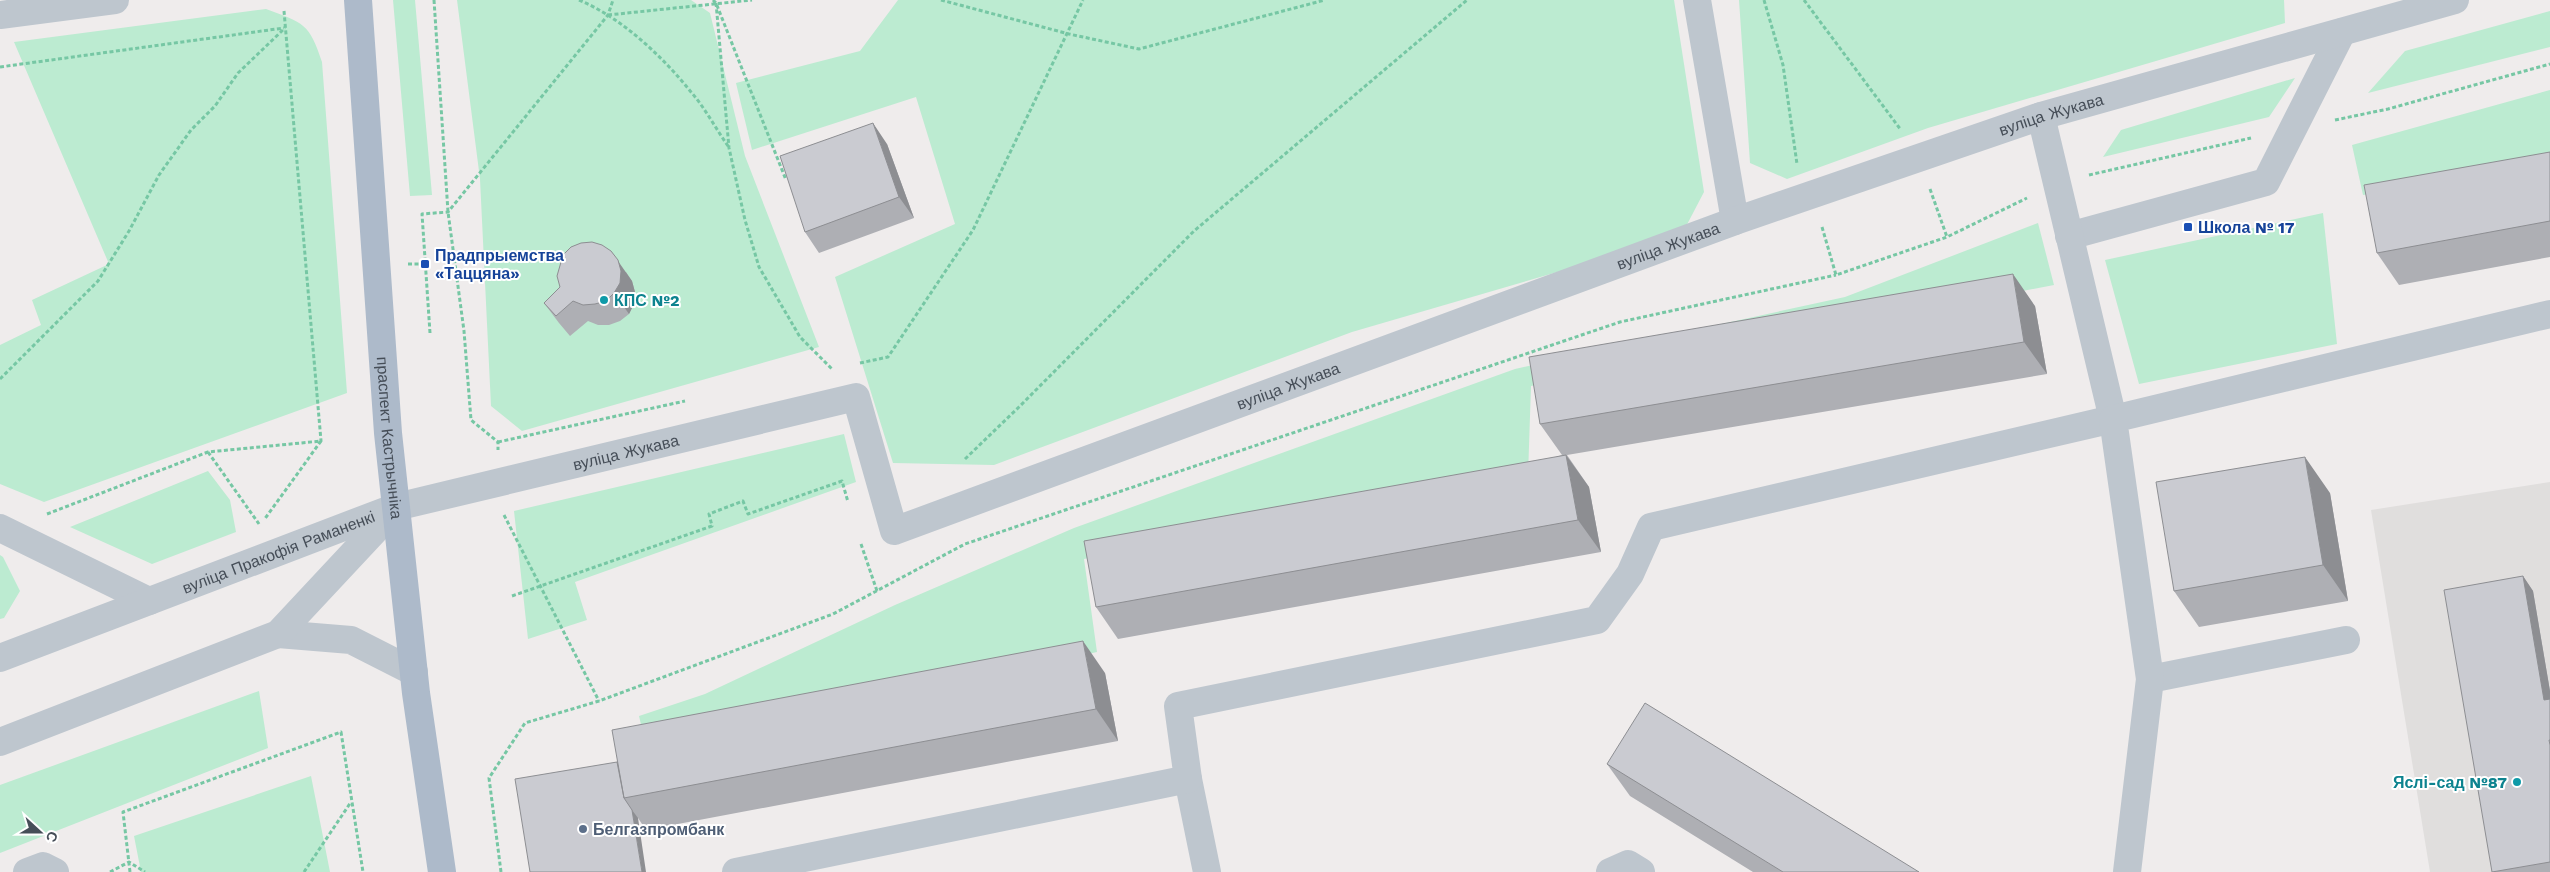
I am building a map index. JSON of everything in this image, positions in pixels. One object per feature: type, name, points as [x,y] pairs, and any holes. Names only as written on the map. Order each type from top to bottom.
[{"type":"main road","name":"праспект Кастрычніка","points":[[358,0],[388,433],[414,672],[442,872]]},
{"type":"street","points":[[0,15],[115,0]]},
{"type":"street","points":[[1697,0],[1734,221]]},
{"type":"street","name":"вуліца Жукава","points":[[396,507],[856,397],[894,531],[1734,221],[1920,159],[2041,116],[2455,0]]},
{"type":"street","points":[[2069,236],[2266,182],[2342,32]]},
{"type":"street","points":[[2041,116],[2114,419],[2150,679],[2127,872]]},
{"type":"street","points":[[1207,872],[1188,779],[1178,706],[1597,620],[1630,574],[1651,527],[2114,419],[2550,314]]},
{"type":"street","name":"вуліца Пракофія Раманенкі","points":[[0,658],[396,507]]},
{"type":"street","name":"вуліца Пракофія Раманенкі","points":[[0,742],[278,634],[396,507]]},
{"type":"street","points":[[0,528],[149,601]]},
{"type":"street","points":[[278,634],[351,640],[414,672]]},
{"type":"street","points":[[2150,679],[2346,640]]},
{"type":"street","points":[[736,872],[1188,779]]},
{"type":"street","points":[[1610,872],[1628,864],[1641,872]]},
{"type":"street","points":[[28,872],[43,866],[55,872]]},
{"type":"path","points":[[434,0],[448,212],[464,331],[471,420],[498,442]]},
{"type":"path","points":[[579,0],[608,15],[650,49],[692,92],[729,148]]},
{"type":"path","points":[[430,333],[422,214],[448,212],[608,15],[612,0]]},
{"type":"path","points":[[608,15],[715,2],[752,0]]},
{"type":"path","points":[[941,0],[1069,34],[1139,49],[1325,0]]},
{"type":"path","points":[[850,365],[888,357],[973,230],[1084,0]]},
{"type":"path","points":[[965,459],[1020,407],[1194,231],[1467,0]]},
{"type":"path","points":[[1764,0],[1782,65],[1797,168]]},
{"type":"path","points":[[1804,0],[1894,119],[1920,159],[1947,237]]},
{"type":"path","points":[[715,2],[729,148],[745,220],[760,267],[800,337],[832,369]]},
{"type":"path","points":[[715,2],[786,180]]},
{"type":"path","points":[[208,452],[260,525],[321,442],[284,11]]},
{"type":"path","points":[[0,66],[285,28]]},
{"type":"path","points":[[0,379],[98,281],[129,231],[159,175],[191,130],[215,106],[238,73],[285,28]]},
{"type":"path","points":[[501,872],[489,778],[525,723],[599,701],[833,614],[965,544],[1620,322],[1836,275],[1947,237],[2056,184],[2141,161],[2388,109],[2550,64]]},
{"type":"path","points":[[1821,226],[1836,275]]},
{"type":"path","points":[[822,371],[841,367]]},
{"type":"path","points":[[498,442],[689,400]]},
{"type":"path","points":[[46,515],[208,452],[321,442]]},
{"type":"path","points":[[498,442],[498,452]]},
{"type":"path","points":[[512,596],[712,526],[709,514],[743,501],[748,514],[842,481],[850,507]]},
{"type":"path","points":[[503,513],[599,701]]},
{"type":"path","points":[[861,542],[877,591]]},
{"type":"path","points":[[130,872],[123,812],[341,732],[363,872]]},
{"type":"path","points":[[304,872],[352,801]]},
{"type":"path","points":[[110,872],[129,862]]},
{"type":"path","points":[[129,862],[145,872]]},
{"type":"shaded area","points":[[2550,482],[2550,872],[2430,872],[2371,510]]},
{"type":"green space","points":[[393,0],[415,0],[432,195],[410,196]]},
{"type":"green space","points":[[457,0],[691,0],[710,13],[745,156],[819,347],[522,431],[491,406],[480,179]]},
{"type":"green space","points":[[898,0],[1674,0],[1704,192],[1681,236],[1352,332],[994,465],[893,463],[835,277],[955,224],[916,97],[752,150],[736,83],[860,51]]},
{"type":"green space","points":[[1739,0],[2284,0],[2285,23],[1928,128],[1787,179],[1750,163]]},
{"type":"green space","points":[[266,9],[303,26],[313,39],[322,62],[347,393],[44,502],[0,484],[0,345],[41,325],[32,300],[109,264],[14,42]]},
{"type":"green space","points":[[2550,11],[2550,47],[2368,93],[2405,51]]},
{"type":"green space","points":[[2295,78],[2269,117],[2103,157],[2121,130]]},
{"type":"green space","points":[[2550,90],[2550,167],[2363,195],[2352,145]]},
{"type":"green space","points":[[2323,213],[2337,344],[2139,384],[2105,260]]},
{"type":"green space","points":[[2038,223],[2054,285],[1531,386],[1528,476],[1084,559],[1097,652],[647,750],[639,716],[705,694],[895,605],[1074,528],[1515,369],[1845,297]]},
{"type":"green space","points":[[844,434],[856,482],[575,582],[587,620],[528,639],[514,511]]},
{"type":"green space","points":[[208,471],[230,500],[236,532],[152,564],[70,527]]},
{"type":"green space","points":[[0,555],[3,557],[20,591],[4,618],[0,619]]},
{"type":"green space","points":[[259,691],[268,748],[0,853],[0,785]]},
{"type":"green space","points":[[311,776],[330,872],[141,872],[134,836]]},
{"type":"building","points":[[873,123],[899,197],[805,232],[780,156]]},
{"type":"building","points":[[2550,152],[2550,221],[2377,253],[2364,185]]},
{"type":"building","points":[[592,242],[602,245],[611,251],[618,260],[621,271],[620,283],[606,301],[583,305],[573,301],[556,316],[544,303],[560,287],[557,276],[563,255],[571,247],[581,243]]},
{"type":"building","points":[[2013,274],[2024,342],[1540,424],[1529,357]]},
{"type":"building","points":[[1566,455],[1578,520],[1096,607],[1084,541]]},
{"type":"building","points":[[2305,457],[2323,565],[2174,591],[2156,482]]},
{"type":"building","name":"Яслі-сад №87","points":[[2523,576],[2544,700],[2550,699],[2550,862],[2492,872],[2444,590]]},
{"type":"building","points":[[1083,641],[1096,709],[624,798],[612,730]]},
{"type":"building","points":[[1645,703],[1919,872],[1783,872],[1607,764]]},
{"type":"building","name":"Белгазпромбанк","points":[[617,762],[624,798],[632,810],[642,872],[530,872],[515,779]]},
{"type":"place","name":"Школа № 17","points":[[2188,227]]},
{"type":"place","name":"Прадпрыемства «Таццяна»","points":[[425,264]]},
{"type":"place","name":"КПС №2","points":[[604,300]]},
{"type":"place","name":"Яслі-сад №87","points":[[2517,782]]},
{"type":"place","name":"Белгазпромбанк","points":[[583,829]]}]
